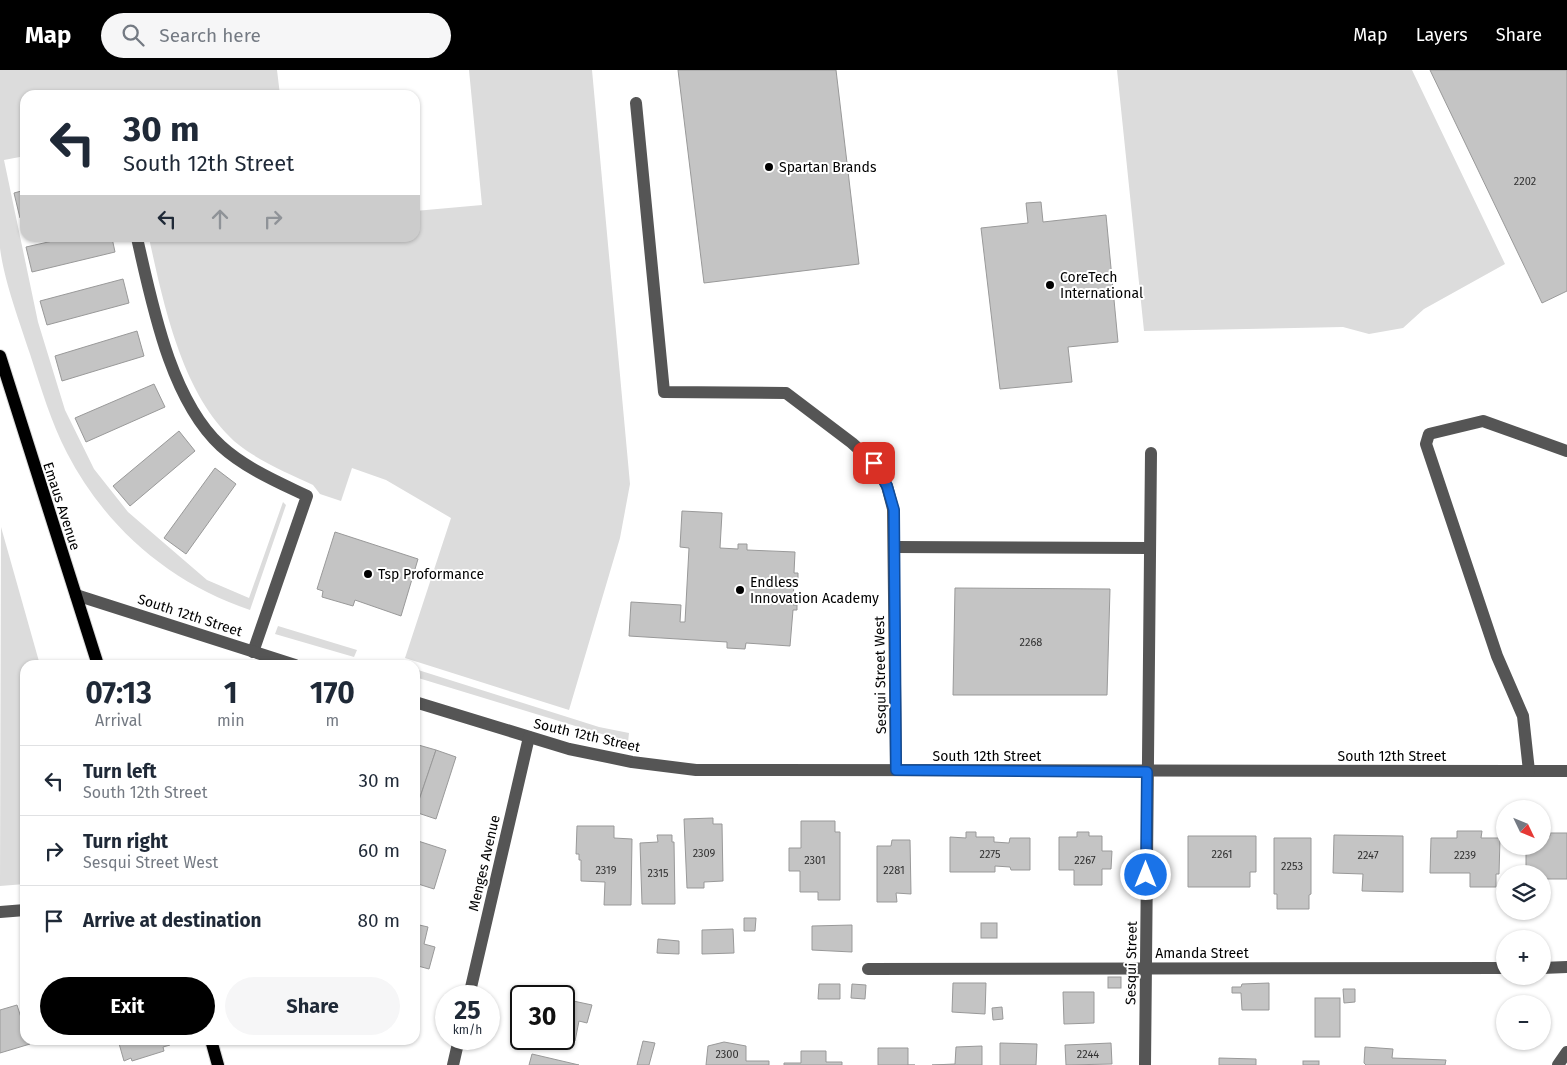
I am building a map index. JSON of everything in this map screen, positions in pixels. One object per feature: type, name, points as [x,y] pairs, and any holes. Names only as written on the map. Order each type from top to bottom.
[{"type":"main road","name":"Emaus Avenue","points":[[0,356],[96,660]]},
{"type":"main road","points":[[212,1045],[218,1065]]},
{"type":"street","name":"Sesqui Street West","points":[[636,103],[664,392],[786,393],[852,443],[874,463],[887,486],[894,510],[896,770]]},
{"type":"street","points":[[138,242],[151,299],[181,390],[200,421],[222,446],[248,466],[307,496],[254,652]]},
{"type":"street","points":[[1529,771],[1523,716],[1497,656],[1426,444],[1429,434],[1483,421],[1567,451]]},
{"type":"street","name":"Sesqui Street","points":[[1145,1065],[1151,453]]},
{"type":"street","points":[[894,547],[1150,548]]},
{"type":"street","name":"South 12th Street","points":[[76,595],[279,660]]},
{"type":"street","name":"South 12th Street","points":[[420,704],[569,749],[632,762],[696,770],[1567,771]]},
{"type":"street","name":"Menges Avenue","points":[[472,985],[529,737]]},
{"type":"street","points":[[0,912],[20,910]]},
{"type":"street","name":"Amanda Street","points":[[868,969],[1496,968]]},
{"type":"street","points":[[1551,968],[1567,968]]},
{"type":"street","points":[[453,1065],[456,1050]]},
{"type":"street","points":[[1558,1065],[1567,1052]]},
{"type":"shaded area","points":[[0,70],[277,70],[279,90],[20,90],[20,157],[4,160],[38,322],[65,410],[94,469],[128,512],[207,580],[249,598],[283,502],[286,505],[250,610],[221,599],[193,585],[167,568],[121,529],[83,480],[61,441],[47,405],[17,316],[0,248]]},
{"type":"shaded area","points":[[469,70],[592,70],[630,484],[620,538],[569,710],[420,663],[420,660],[405,658],[451,518],[386,480],[352,468],[341,501],[320,494],[313,485],[265,462],[239,445],[220,426],[203,403],[190,377],[169,321],[150,242],[420,242],[420,211],[482,205]]},
{"type":"shaded area","points":[[1117,70],[1412,70],[1505,264],[1424,309],[1403,328],[1369,334],[1343,327],[1144,331]]},
{"type":"shaded area","points":[[1,527],[39,660],[20,660],[20,884],[0,886]]},
{"type":"shaded area","points":[[278,626],[357,650],[354,657],[275,634]]},
{"type":"shaded area","points":[[420,671],[599,727],[629,733],[628,742],[420,679]]},
{"type":"building","name":"Spartan Brands","points":[[678,70],[836,70],[859,264],[704,283]]},
{"type":"building","points":[[1430,70],[1567,70],[1567,291],[1542,303]]},
{"type":"building","points":[[20,191],[20,218],[14,193]]},
{"type":"building","name":"CoreTech International","points":[[1041,202],[1043,222],[1106,215],[1118,342],[1068,347],[1072,382],[1000,389],[981,228],[1028,223],[1026,203]]},
{"type":"building","points":[[48,242],[113,242],[115,252],[32,272],[26,247]]},
{"type":"building","points":[[123,279],[129,303],[47,325],[40,301]]},
{"type":"building","points":[[137,331],[144,356],[62,381],[55,356]]},
{"type":"building","points":[[154,384],[165,407],[86,442],[75,418]]},
{"type":"building","points":[[179,431],[195,451],[130,506],[113,486]]},
{"type":"building","points":[[215,468],[236,484],[186,554],[164,538]]},
{"type":"building","name":"Endless Innovation Academy","points":[[682,511],[722,513],[720,548],[738,549],[738,544],[747,544],[747,550],[795,552],[794,573],[798,573],[798,578],[794,578],[793,605],[797,605],[797,610],[793,610],[790,646],[746,643],[745,649],[727,648],[727,642],[629,636],[631,602],[681,605],[680,622],[685,622],[689,548],[680,547]]},
{"type":"building","name":"Tsp Proformance","points":[[335,532],[418,559],[401,616],[355,600],[353,606],[322,597],[323,591],[317,589]]},
{"type":"building","points":[[955,588],[1110,589],[1107,695],[953,695]]},
{"type":"building","points":[[420,745],[436,750],[420,797]]},
{"type":"building","points":[[436,750],[456,757],[436,819],[420,814],[420,797]]},
{"type":"building","points":[[713,818],[713,824],[722,824],[723,881],[704,882],[704,888],[687,888],[684,819]]},
{"type":"building","points":[[801,821],[835,821],[835,832],[840,832],[840,900],[818,900],[818,892],[800,892],[800,871],[789,871],[789,848],[801,848]]},
{"type":"building","points":[[577,826],[614,826],[614,838],[632,839],[631,905],[604,905],[605,882],[581,881],[581,860],[579,860],[579,854],[576,854]]},
{"type":"building","points":[[1457,831],[1482,831],[1481,838],[1496,838],[1496,855],[1500,855],[1499,865],[1496,865],[1496,887],[1470,887],[1470,873],[1430,873],[1431,838],[1457,838]]},
{"type":"building","points":[[966,832],[976,832],[976,837],[994,837],[994,842],[1009,843],[1010,838],[1030,838],[1030,870],[1011,870],[1010,867],[995,866],[995,872],[950,872],[950,837],[966,838]]},
{"type":"building","points":[[1077,832],[1089,832],[1089,836],[1102,836],[1102,851],[1112,851],[1111,869],[1102,869],[1102,885],[1074,885],[1074,870],[1059,870],[1059,837],[1077,837]]},
{"type":"building","points":[[1551,833],[1567,833],[1567,879],[1551,879],[1551,865],[1526,865],[1526,855],[1551,855]]},
{"type":"building","points":[[657,835],[672,835],[672,842],[674,842],[675,904],[642,904],[640,843],[658,842]]},
{"type":"building","points":[[1334,835],[1403,836],[1403,892],[1362,891],[1363,874],[1333,873]]},
{"type":"building","points":[[1188,836],[1256,836],[1256,872],[1250,872],[1250,887],[1188,887]]},
{"type":"building","points":[[1274,838],[1311,838],[1311,894],[1309,895],[1309,909],[1277,909],[1277,894],[1274,894]]},
{"type":"building","points":[[892,840],[910,840],[911,894],[896,893],[897,902],[877,902],[877,846],[891,846]]},
{"type":"building","points":[[420,842],[446,850],[434,889],[420,885]]},
{"type":"building","points":[[744,918],[756,918],[755,931],[744,931]]},
{"type":"building","points":[[981,923],[997,923],[997,938],[981,938]]},
{"type":"building","points":[[420,925],[428,927],[424,944],[435,947],[429,969],[420,967]]},
{"type":"building","points":[[852,925],[852,952],[812,950],[812,926]]},
{"type":"building","points":[[733,929],[734,953],[702,954],[702,930]]},
{"type":"building","points":[[658,939],[679,941],[679,954],[657,953]]},
{"type":"building","points":[[1108,977],[1121,977],[1121,988],[1108,988]]},
{"type":"building","points":[[953,983],[986,983],[985,1014],[952,1012]]},
{"type":"building","points":[[1269,983],[1269,1010],[1242,1010],[1241,993],[1232,993],[1232,987],[1241,987],[1242,984]]},
{"type":"building","points":[[819,984],[840,984],[840,999],[818,999]]},
{"type":"building","points":[[852,984],[866,985],[865,999],[851,998]]},
{"type":"building","points":[[1343,989],[1355,989],[1355,1002],[1344,1003]]},
{"type":"building","points":[[1063,992],[1094,992],[1094,1023],[1064,1024]]},
{"type":"building","points":[[1315,998],[1340,998],[1340,1037],[1315,1037]]},
{"type":"building","points":[[575,1001],[592,1005],[587,1023],[579,1021],[575,1041]]},
{"type":"building","points":[[17,1005],[20,1014],[20,1045],[27,1045],[0,1053],[0,1010]]},
{"type":"building","points":[[1002,1007],[1003,1019],[993,1020],[992,1008]]},
{"type":"building","points":[[643,1041],[655,1043],[649,1065],[637,1065]]},
{"type":"building","points":[[724,1042],[746,1046],[746,1061],[769,1061],[769,1065],[706,1065],[708,1046]]},
{"type":"building","points":[[1000,1043],[1037,1044],[1036,1065],[1000,1065]]},
{"type":"building","points":[[1111,1043],[1112,1064],[1066,1065],[1065,1045]]},
{"type":"building","points":[[119,1045],[170,1045],[163,1047],[164,1051],[132,1061],[131,1058],[124,1061]]},
{"type":"building","points":[[982,1046],[982,1065],[932,1065],[955,1064],[956,1047]]},
{"type":"building","points":[[1365,1047],[1393,1049],[1392,1058],[1446,1060],[1445,1065],[1366,1065],[1364,1063]]},
{"type":"building","points":[[878,1048],[908,1048],[908,1065],[878,1065]]},
{"type":"building","points":[[801,1051],[826,1051],[826,1062],[842,1062],[842,1065],[784,1065],[784,1063],[801,1063]]},
{"type":"building","points":[[532,1054],[579,1065],[529,1065]]},
{"type":"building","points":[[1219,1058],[1256,1059],[1256,1065],[1219,1065]]},
{"type":"building","points":[[1303,1061],[1319,1061],[1319,1065],[1303,1065]]},
{"type":"place","name":"Spartan Brands","points":[[769,167]]},
{"type":"place","name":"CoreTech International","points":[[1050,285]]},
{"type":"place","name":"Tsp Proformance","points":[[368,574]]},
{"type":"place","name":"Endless Innovation Academy","points":[[740,590]]},
{"type":"route","points":[[874,463],[887,486],[894,510],[896,770],[1147,772],[1146,875]]}]
